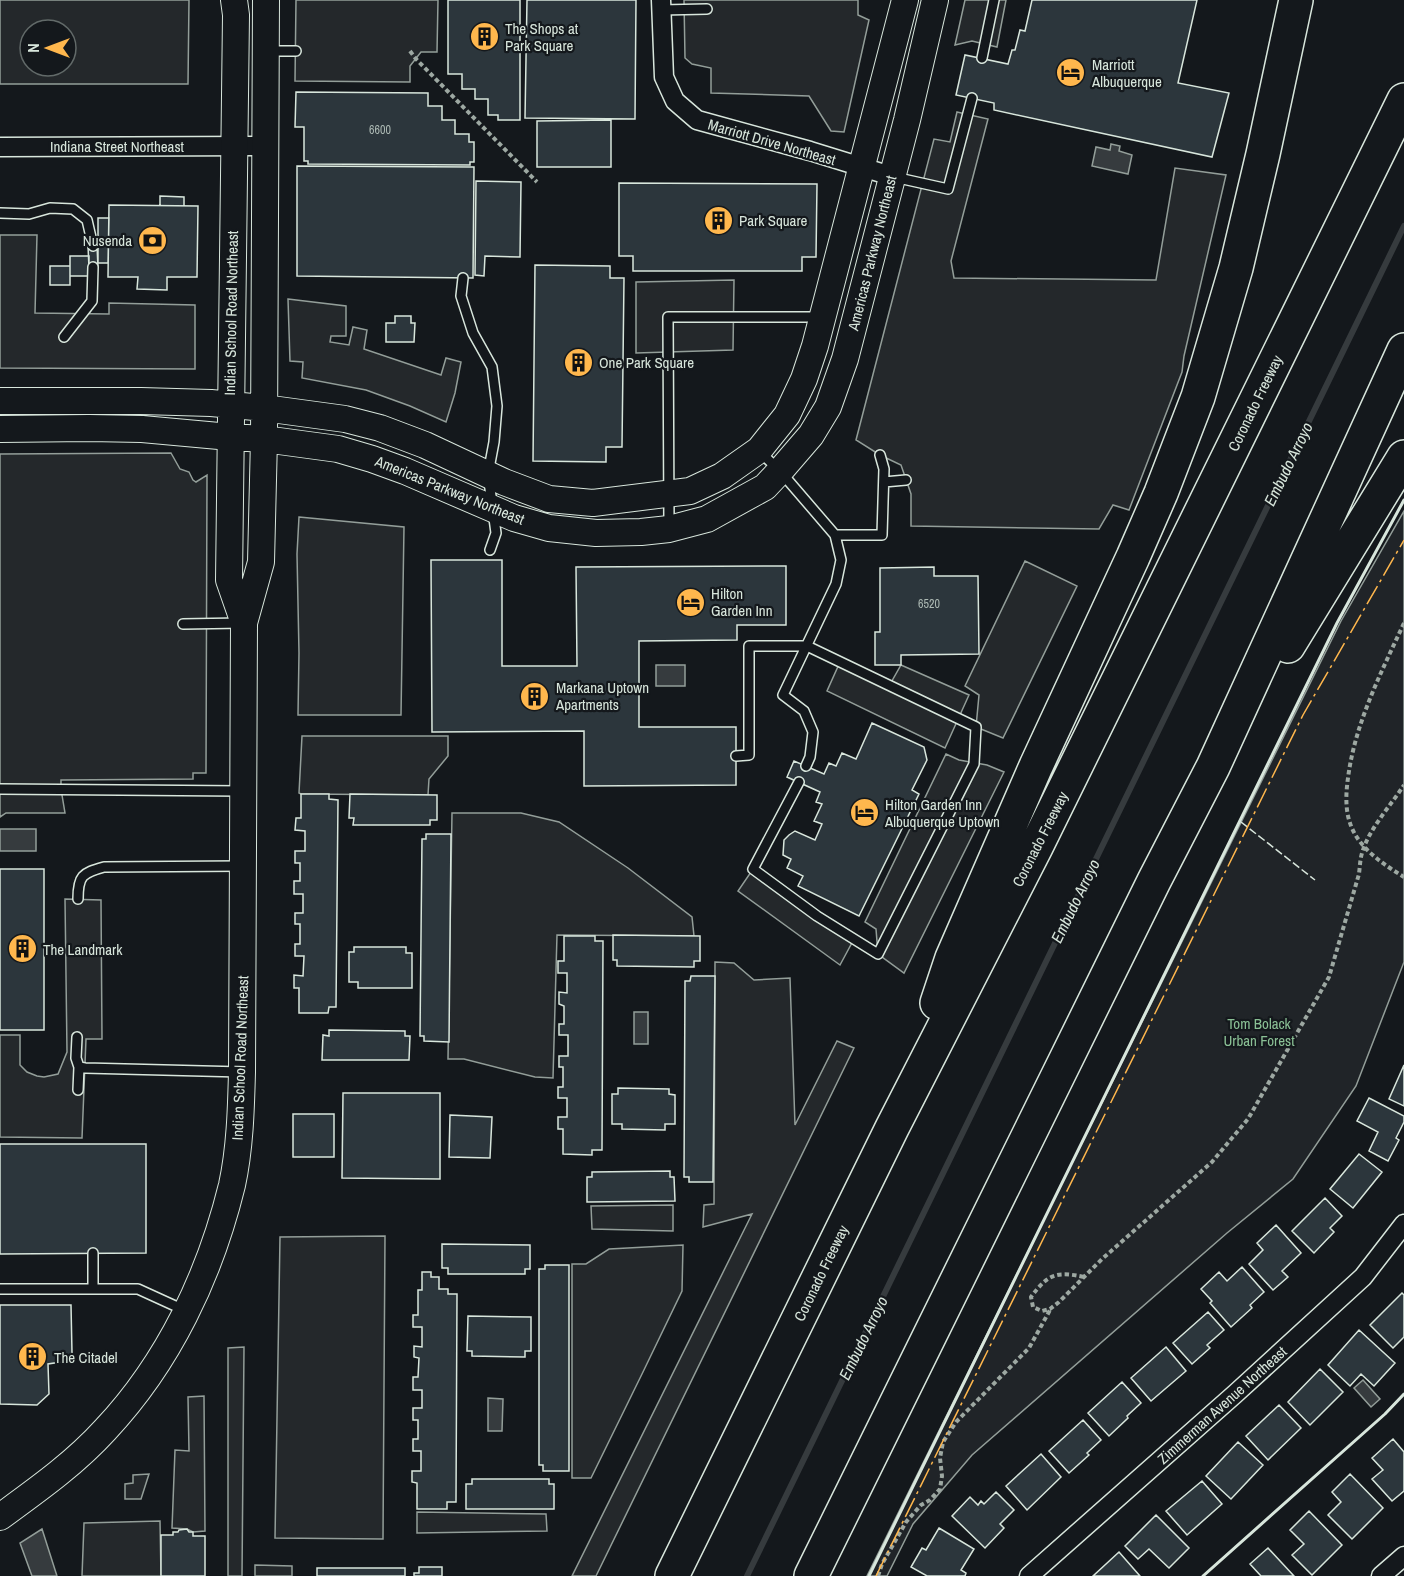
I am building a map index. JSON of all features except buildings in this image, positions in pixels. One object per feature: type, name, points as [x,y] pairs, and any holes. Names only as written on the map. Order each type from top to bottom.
[{"type":"highway","points":[[892,1128],[952,958],[1036,766],[1161,494],[1198,397],[1236,268],[1296,0]]},
{"type":"highway","name":"Coronado Freeway","points":[[672,1576],[892,1128],[1036,847],[1404,100]]},
{"type":"highway","points":[[811,1576],[1143,902],[1213,767],[1404,350]]},
{"type":"highway","points":[[1213,767],[1404,457]]},
{"type":"street","name":"Indian School Road Northeast","points":[[234,0],[236,15],[229,579],[244,623]]},
{"type":"street","name":"Indian School Road Northeast","points":[[0,1517],[57,1476],[81,1455],[106,1430],[138,1390],[169,1344],[196,1292],[216,1239],[232,1183],[240,1130],[242,1072],[244,623],[261,562],[264,439],[266,0]]},
{"type":"street","name":"Americas Parkway Northeast","points":[[0,401],[141,400],[264,408],[345,419],[380,428],[549,499],[593,503],[690,491],[722,476],[759,450],[787,414],[804,379],[823,317],[905,0]]},
{"type":"street","name":"Americas Parkway Northeast","points":[[0,429],[142,429],[264,439],[338,449],[410,473],[513,518],[549,528],[596,533],[641,532],[669,529],[707,519],[765,487],[811,435],[828,407],[845,359],[907,120],[935,0]]},
{"type":"street","name":"Marriott Drive Northeast","points":[[661,5],[664,77],[675,101],[697,120],[891,176]]},
{"type":"street","name":"Indiana Street Northeast","points":[[0,147],[265,146]]},
{"type":"street","name":"Zimmerman Avenue Northeast","points":[[1029,1576],[1363,1277],[1404,1224]]},
{"type":"street","points":[[1381,1576],[1404,1556]]},
{"type":"lane","points":[[982,58],[994,0]]},
{"type":"lane","points":[[661,5],[707,9]]},
{"type":"lane","points":[[266,51],[296,51]]},
{"type":"lane","points":[[891,176],[948,189],[972,98]]},
{"type":"lane","points":[[0,213],[29,214],[50,208],[73,209],[87,220],[93,246]]},
{"type":"lane","points":[[64,338],[92,301],[93,267]]},
{"type":"lane","points":[[464,278],[461,296],[473,333],[492,367],[497,406],[488,474],[496,533],[490,550]]},
{"type":"lane","points":[[669,529],[668,317],[823,317]]},
{"type":"lane","points":[[759,450],[835,535],[841,560],[836,584],[783,696],[804,711],[813,732],[810,757],[806,766]]},
{"type":"lane","points":[[835,535],[882,535],[884,469],[880,454]]},
{"type":"lane","points":[[884,483],[906,480]]},
{"type":"lane","points":[[183,624],[244,623]]},
{"type":"lane","points":[[736,756],[749,755],[749,646],[807,646],[976,727],[974,764],[878,954],[817,916],[753,869],[799,782]]},
{"type":"lane","points":[[0,789],[244,791]]},
{"type":"lane","points":[[78,899],[78,884],[82,875],[104,867],[244,866]]},
{"type":"lane","points":[[77,1037],[78,1090]]},
{"type":"lane","points":[[79,1067],[242,1072]]},
{"type":"lane","points":[[93,1253],[93,1289]]},
{"type":"lane","points":[[0,1289],[138,1289],[186,1311]]},
{"type":"path","points":[[410,51],[537,182]]},
{"type":"path","points":[[1404,623],[1367,706],[1350,758],[1346,793],[1350,824],[1364,847],[1404,877]]},
{"type":"path","points":[[878,1576],[882,1564],[906,1522],[940,1489],[942,1476],[940,1458],[944,1442],[956,1422],[1029,1348],[1050,1309],[1102,1258],[1212,1162],[1248,1119],[1329,977],[1359,874],[1364,847],[1404,785]]},
{"type":"path","points":[[1050,1309],[1041,1311],[1032,1307],[1031,1298],[1042,1283],[1057,1274],[1084,1277]]},
{"type":"green space","name":"Tom Bolack Urban Forest","points":[[1404,511],[1404,962],[1356,1086],[1293,1179],[1227,1233],[972,1455],[913,1524],[887,1576],[867,1576],[1341,621]]},
{"type":"shaded area","points":[[0,0],[189,0],[188,84],[0,84]]},
{"type":"shaded area","points":[[296,0],[438,0],[437,52],[421,52],[410,66],[410,82],[295,81]]},
{"type":"shaded area","points":[[684,0],[858,0],[858,15],[869,20],[844,132],[831,131],[809,96],[711,93],[711,68],[692,64],[685,58]]},
{"type":"shaded area","points":[[965,0],[1006,0],[997,47],[972,41],[955,45]]},
{"type":"shaded area","points":[[957,112],[988,119],[951,261],[954,278],[1156,280],[1175,168],[1226,175],[1182,372],[1129,510],[1113,505],[1099,529],[911,526],[911,494],[901,465],[856,440],[934,139],[950,142]]},
{"type":"shaded area","points":[[1111,144],[1120,146],[1119,151],[1132,155],[1128,174],[1092,166],[1096,147],[1110,150]]},
{"type":"shaded area","points":[[0,235],[37,235],[35,313],[109,314],[109,303],[195,305],[195,369],[0,368]]},
{"type":"shaded area","points":[[734,280],[733,350],[636,353],[636,282]]},
{"type":"shaded area","points":[[288,299],[346,306],[346,336],[331,336],[330,342],[349,345],[353,327],[367,330],[364,349],[441,375],[446,358],[461,362],[446,422],[366,390],[302,378],[303,362],[290,361]]},
{"type":"shaded area","points":[[171,453],[180,469],[189,472],[196,482],[207,475],[206,773],[193,773],[193,779],[61,780],[65,813],[6,813],[0,817],[0,454]]},
{"type":"shaded area","points":[[299,517],[404,527],[401,715],[298,715],[297,554]]},
{"type":"shaded area","points":[[1025,561],[1077,586],[1003,738],[976,727],[979,695],[965,686]]},
{"type":"shaded area","points":[[840,662],[889,686],[901,665],[969,695],[945,748],[827,691]]},
{"type":"shaded area","points":[[656,665],[685,665],[685,686],[656,686]]},
{"type":"shaded area","points":[[302,736],[448,736],[448,756],[429,779],[428,795],[301,794],[299,793]]},
{"type":"shaded area","points":[[946,754],[959,760],[987,765],[1004,772],[904,973],[878,954],[876,929],[865,922]]},
{"type":"shaded area","points":[[452,813],[521,813],[559,822],[628,868],[692,917],[694,936],[557,935],[553,1078],[535,1077],[464,1059],[448,1059]]},
{"type":"shaded area","points":[[0,829],[36,829],[36,851],[0,851]]},
{"type":"shaded area","points":[[753,869],[854,939],[840,965],[738,891]]},
{"type":"shaded area","points":[[65,899],[101,900],[102,1039],[86,1039],[82,1138],[0,1137],[0,1035],[20,1035],[20,1065],[27,1072],[37,1076],[58,1074],[67,1052]]},
{"type":"shaded area","points":[[715,962],[734,963],[754,980],[790,978],[795,1125],[837,1041],[854,1048],[596,1576],[572,1576],[752,1214],[703,1227],[704,1205],[714,1204]]},
{"type":"shaded area","points":[[634,1012],[648,1012],[648,1044],[634,1044]]},
{"type":"shaded area","points":[[673,1205],[673,1231],[592,1229],[591,1206]]},
{"type":"shaded area","points":[[385,1236],[383,1539],[275,1538],[280,1237]]},
{"type":"shaded area","points":[[683,1245],[682,1291],[591,1478],[572,1478],[572,1264],[586,1264],[609,1249]]},
{"type":"shaded area","points":[[244,1347],[242,1576],[228,1576],[228,1348]]},
{"type":"shaded area","points":[[1363,1380],[1380,1399],[1371,1407],[1354,1388]]},
{"type":"shaded area","points":[[204,1396],[205,1531],[193,1532],[187,1529],[172,1528],[175,1450],[189,1451],[188,1397]]},
{"type":"shaded area","points":[[488,1398],[503,1399],[502,1431],[488,1431]]},
{"type":"shaded area","points":[[149,1474],[141,1499],[125,1499],[125,1484],[133,1483],[133,1475]]},
{"type":"shaded area","points":[[417,1512],[546,1514],[547,1531],[417,1533]]},
{"type":"shaded area","points":[[160,1521],[161,1576],[82,1576],[84,1523]]},
{"type":"shaded area","points":[[42,1529],[57,1576],[32,1576],[20,1543]]},
{"type":"shaded area","points":[[255,1565],[292,1566],[292,1576],[255,1576]]},
{"type":"waterway","name":"Embudo Arroyo","points":[[747,1576],[1404,226]]},
{"type":"fence","points":[[1241,822],[1315,880]]},
{"type":"wall","points":[[869,1576],[1337,623],[1404,500]]},
{"type":"wall","points":[[1203,1576],[1385,1414],[1404,1394]]},
{"type":"power","points":[[876,1576],[1303,715],[1404,540]]},
{"type":"place","name":"The Shops at Park Square","points":[[484,37]]},
{"type":"place","name":"Marriott Albuquerque","points":[[1071,73]]},
{"type":"place","name":"Park Square","points":[[718,220]]},
{"type":"place","name":"Nusenda","points":[[153,240]]},
{"type":"place","name":"One Park Square","points":[[578,362]]},
{"type":"place","name":"Hilton Garden Inn","points":[[690,602]]},
{"type":"place","name":"Markana Uptown Apartments","points":[[535,696]]},
{"type":"place","name":"Hilton Garden Inn Albuquerque Uptown","points":[[864,813]]},
{"type":"place","name":"The Landmark","points":[[22,949]]},
{"type":"place","name":"The Citadel","points":[[33,1357]]}]
